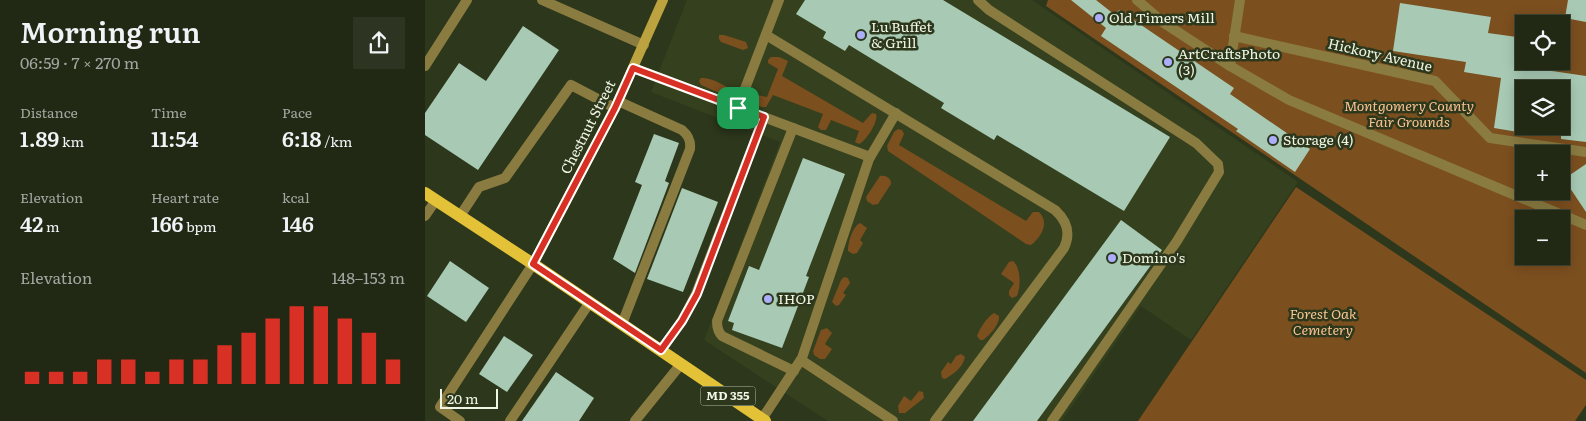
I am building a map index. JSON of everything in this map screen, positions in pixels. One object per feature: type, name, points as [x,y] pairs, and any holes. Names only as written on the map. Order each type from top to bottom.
[{"type":"main road","name":"MD 355","points":[[430,197],[590,302],[763,420]]},
{"type":"street","points":[[425,66],[467,0]]},
{"type":"street","points":[[542,0],[644,45]]},
{"type":"street","name":"Chestnut Street","points":[[533,264],[617,104],[663,0]]},
{"type":"street","points":[[738,108],[779,0]]},
{"type":"street","points":[[978,0],[989,10],[1196,143],[1220,168],[1177,240],[1052,421]]},
{"type":"street","points":[[1137,0],[1164,23],[1230,66],[1289,100],[1586,226]]},
{"type":"street","points":[[1230,66],[1240,0]]},
{"type":"street","points":[[766,35],[1055,210],[1063,219],[1068,234],[1064,248],[935,421]]},
{"type":"street","name":"Hickory Avenue","points":[[1234,36],[1435,81],[1490,138],[1586,152]]},
{"type":"street","points":[[633,68],[870,157]]},
{"type":"street","points":[[460,216],[479,187],[505,178],[571,85],[682,130],[686,133],[690,148],[622,324]]},
{"type":"street","points":[[763,420],[801,360],[870,157],[896,114]]},
{"type":"street","points":[[661,350],[682,321],[697,294],[764,117]]},
{"type":"street","points":[[793,128],[717,330],[722,336],[794,371]]},
{"type":"street","points":[[425,216],[430,197]]},
{"type":"street","points":[[460,421],[441,407],[533,264]]},
{"type":"street","points":[[510,421],[590,302]]},
{"type":"street","points":[[801,360],[893,421]]},
{"type":"street","points":[[635,421],[681,364]]},
{"type":"shaded area","points":[[687,0],[1032,0],[1298,182],[1191,340],[1141,306],[1062,421],[828,421],[704,340],[780,142],[651,92]]},
{"type":"green space","name":"Montgomery County Fair Grounds","points":[[1048,0],[1586,0],[1586,373],[1046,6]]},
{"type":"green space","points":[[719,35],[746,42],[748,48],[743,50],[721,42]]},
{"type":"green space","points":[[771,57],[779,57],[788,61],[782,76],[863,123],[872,113],[876,114],[874,126],[865,139],[859,144],[855,142],[859,131],[831,120],[826,130],[821,130],[818,127],[823,114],[773,95],[766,107],[753,103],[751,99],[753,95],[767,97],[778,69],[768,63]]},
{"type":"green space","points":[[701,78],[711,79],[722,84],[728,88],[728,93],[722,94],[701,85],[699,81]]},
{"type":"green space","points":[[898,129],[902,130],[904,134],[899,145],[1026,221],[1033,212],[1039,212],[1044,225],[1038,238],[1031,245],[1026,244],[888,151],[887,146],[894,132]]},
{"type":"green space","points":[[880,176],[888,177],[891,184],[878,204],[873,205],[867,201],[866,197]]},
{"type":"green space","name":"Forest Oak Cemetery","points":[[1296,187],[1586,380],[1586,405],[1575,421],[1138,421]]},
{"type":"green space","points":[[860,223],[867,228],[860,240],[863,243],[857,253],[853,254],[848,251],[849,243],[853,231]]},
{"type":"green space","points":[[1013,261],[1018,268],[1020,282],[1017,296],[1012,298],[1009,295],[1009,291],[1014,283],[1001,274],[1009,262]]},
{"type":"green space","points":[[844,277],[848,278],[850,283],[843,293],[846,295],[839,305],[836,306],[832,302]]},
{"type":"green space","points":[[994,313],[999,316],[996,326],[986,338],[980,340],[977,336],[980,330],[986,320]]},
{"type":"green space","points":[[827,328],[832,333],[825,344],[832,349],[825,359],[820,359],[814,355],[813,351],[821,330]]},
{"type":"green space","points":[[961,354],[965,357],[960,367],[945,379],[942,378],[941,372],[948,362],[951,364],[956,356]]},
{"type":"green space","points":[[919,391],[923,392],[924,398],[905,413],[899,413],[898,406],[904,396],[911,401]]},
{"type":"building","points":[[805,0],[943,0],[1170,137],[1124,211],[997,135],[994,140],[941,108],[944,103],[849,45],[845,51],[823,38],[826,32],[796,14]]},
{"type":"building","points":[[1071,0],[1096,0],[1115,15],[1119,10],[1234,88],[1230,94],[1310,149],[1295,172],[1236,131],[1238,129],[1101,36],[1106,28]]},
{"type":"building","points":[[1568,0],[1586,0],[1586,22],[1570,19],[1570,15],[1566,15]]},
{"type":"building","points":[[1400,3],[1491,17],[1488,33],[1515,37],[1515,70],[1545,70],[1586,76],[1586,142],[1561,139],[1561,135],[1570,135],[1570,80],[1515,80],[1515,132],[1494,128],[1501,78],[1464,72],[1466,62],[1393,51]]},
{"type":"building","points":[[523,26],[559,50],[478,170],[425,135],[425,113],[459,63],[486,81]]},
{"type":"building","points":[[654,134],[679,143],[665,181],[669,183],[635,273],[613,259],[642,185],[635,182]]},
{"type":"building","points":[[803,158],[845,174],[806,276],[809,277],[782,348],[732,330],[734,323],[728,321],[749,266],[759,270]]},
{"type":"building","points":[[1586,164],[1586,212],[1570,188],[1570,175]]},
{"type":"building","points":[[682,188],[718,202],[683,292],[647,279]]},
{"type":"building","points":[[1121,220],[1162,250],[1037,421],[973,421]]},
{"type":"building","points":[[450,261],[489,288],[466,322],[427,296]]},
{"type":"building","points":[[504,336],[533,355],[507,392],[479,374]]},
{"type":"building","points":[[556,372],[594,398],[579,421],[522,421]]},
{"type":"place","name":"Old Timers Mill","points":[[1099,18]]},
{"type":"place","name":"Lu Buffet & Grill","points":[[861,35]]},
{"type":"place","name":"ArtCraftsPhoto (3)","points":[[1168,62]]},
{"type":"place","name":"Storage (4)","points":[[1273,140]]},
{"type":"place","name":"Domino's","points":[[1112,258]]},
{"type":"place","name":"IHOP","points":[[768,299]]},
{"type":"route","points":[[633,68],[738,108],[764,117],[697,294],[682,321],[661,350],[533,264],[615,108],[633,68]]}]
